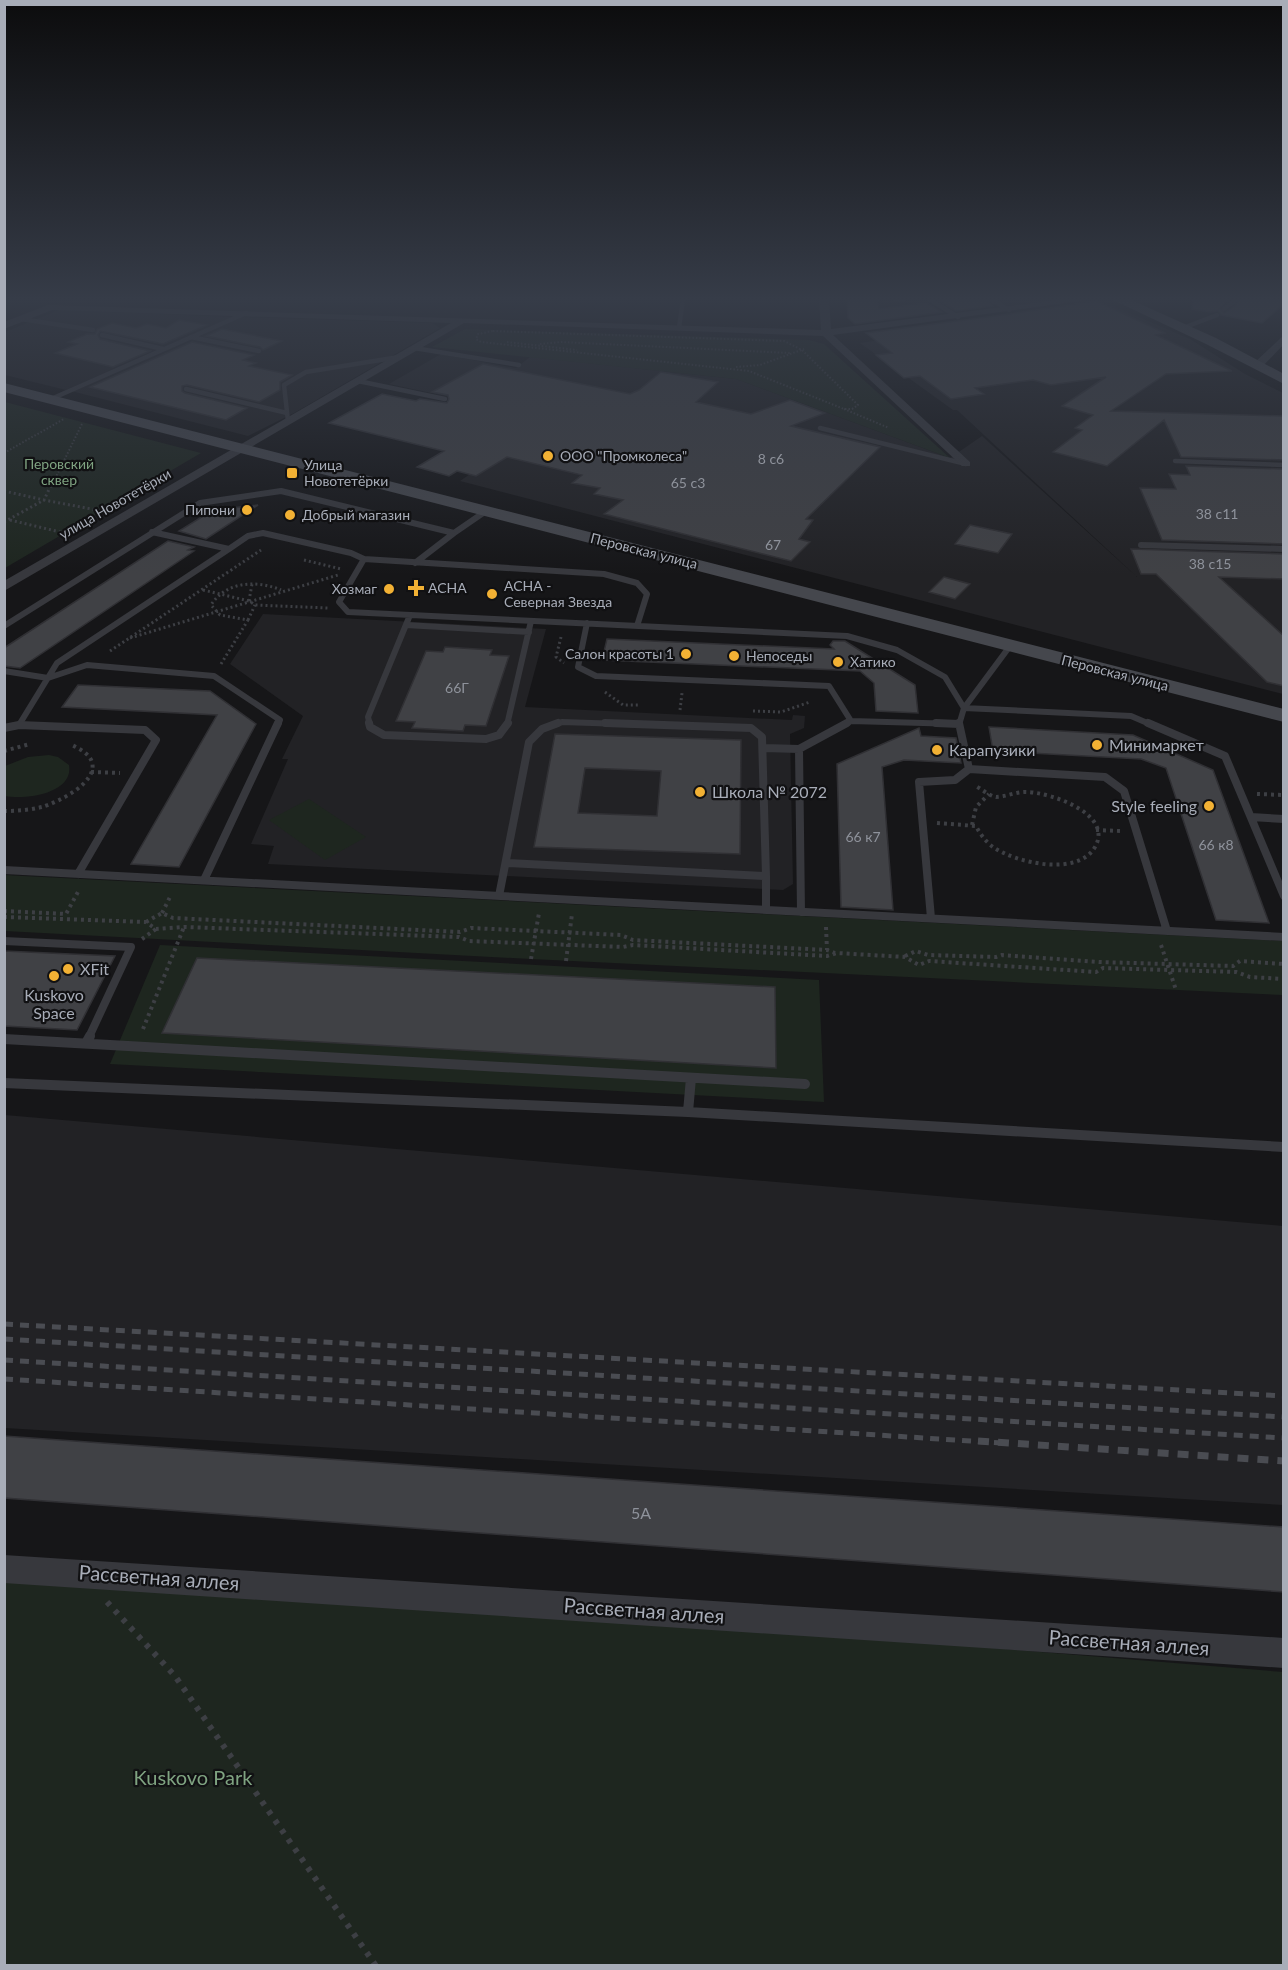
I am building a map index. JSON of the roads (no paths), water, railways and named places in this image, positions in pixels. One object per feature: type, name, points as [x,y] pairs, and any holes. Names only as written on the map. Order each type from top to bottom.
[{"type":"main road","name":"Перовская улица","points":[[19,391],[1284,716]]},
{"type":"street","name":"улица Новотетёрки","points":[[4,587],[288,417],[339,391]]},
{"type":"street","points":[[888,391],[966,464]]},
{"type":"street","name":"Рассветная аллея","points":[[4,1569],[1284,1653]]},
{"type":"lane","points":[[51,399],[69,391]]},
{"type":"lane","points":[[193,391],[288,417],[285,391]]},
{"type":"lane","points":[[406,391],[445,399]]},
{"type":"lane","points":[[820,428],[966,464]]},
{"type":"lane","points":[[1175,461],[1284,465]]},
{"type":"lane","points":[[4,626],[200,503],[281,491],[454,533]]},
{"type":"lane","points":[[415,563],[486,511]]},
{"type":"lane","points":[[152,532],[229,549]]},
{"type":"lane","points":[[19,725],[57,663],[248,536],[263,533],[351,553],[364,560],[604,574],[637,583],[647,594],[636,626]]},
{"type":"lane","points":[[1141,545],[1284,549]]},
{"type":"lane","points":[[364,560],[339,603],[348,612],[847,636],[897,650],[945,677],[964,708]]},
{"type":"lane","points":[[410,615],[368,717],[370,728],[384,735],[486,739],[499,735],[507,727],[531,621]]},
{"type":"lane","points":[[587,623],[578,667],[596,676],[829,686],[851,721]]},
{"type":"lane","points":[[406,625],[530,632]]},
{"type":"lane","points":[[969,770],[959,724],[964,708],[1010,646]]},
{"type":"lane","points":[[4,671],[48,678],[87,665],[214,676],[280,720],[204,880]]},
{"type":"lane","points":[[964,708],[1131,716],[1225,756],[1282,891]]},
{"type":"lane","points":[[764,748],[799,749],[851,721],[959,724]]},
{"type":"lane","points":[[499,896],[529,742],[542,729],[562,722],[751,728],[762,738],[764,748],[766,910]]},
{"type":"lane","points":[[4,728],[19,725],[145,730],[156,740],[82,874]]},
{"type":"lane","points":[[799,749],[801,912]]},
{"type":"lane","points":[[931,918],[919,782],[955,780],[969,770],[1105,777],[1124,791],[1167,931]]},
{"type":"lane","points":[[1251,817],[1284,819]]},
{"type":"lane","points":[[506,863],[766,876]]},
{"type":"lane","points":[[4,870],[1284,937]]},
{"type":"lane","points":[[4,941],[131,947],[86,1043]]},
{"type":"lane","points":[[4,1038],[805,1084]]},
{"type":"lane","points":[[688,1112],[691,1078]]},
{"type":"lane","points":[[4,1083],[688,1112],[1284,1148]]},
{"type":"railway","points":[[4,1324],[1284,1396]]},
{"type":"railway","points":[[4,1339],[1284,1417]]},
{"type":"railway","points":[[4,1360],[1284,1438]]},
{"type":"railway","points":[[4,1379],[1002,1443]]},
{"type":"railway","points":[[978,1441],[1284,1461]]},
{"type":"place","name":"ООО \"Промколеса\"","points":[[548,456]]},
{"type":"place","name":"Улица Новотетёрки","points":[[292,473]]},
{"type":"place","name":"Пипони","points":[[247,510]]},
{"type":"place","name":"Добрый магазин","points":[[290,515]]},
{"type":"place","name":"АСНА","points":[[416,588]]},
{"type":"place","name":"Хозмаг","points":[[389,589]]},
{"type":"place","name":"АСНА - Северная Звезда","points":[[492,594]]},
{"type":"place","name":"Салон красоты 1","points":[[686,654]]},
{"type":"place","name":"Непоседы","points":[[734,656]]},
{"type":"place","name":"Хатико","points":[[838,662]]},
{"type":"place","name":"Минимаркет","points":[[1097,745]]},
{"type":"place","name":"Карапузики","points":[[937,750]]},
{"type":"place","name":"Школа № 2072","points":[[700,792]]},
{"type":"place","name":"Style feeling","points":[[1209,806]]},
{"type":"place","name":"XFit","points":[[68,969]]},
{"type":"place","name":"Kuskovo Space","points":[[54,976]]},
{"type":"park label","name":"Перовский сквер","points":[[59,472]]},
{"type":"park label","name":"Kuskovo Park","points":[[193,1778]]}]
